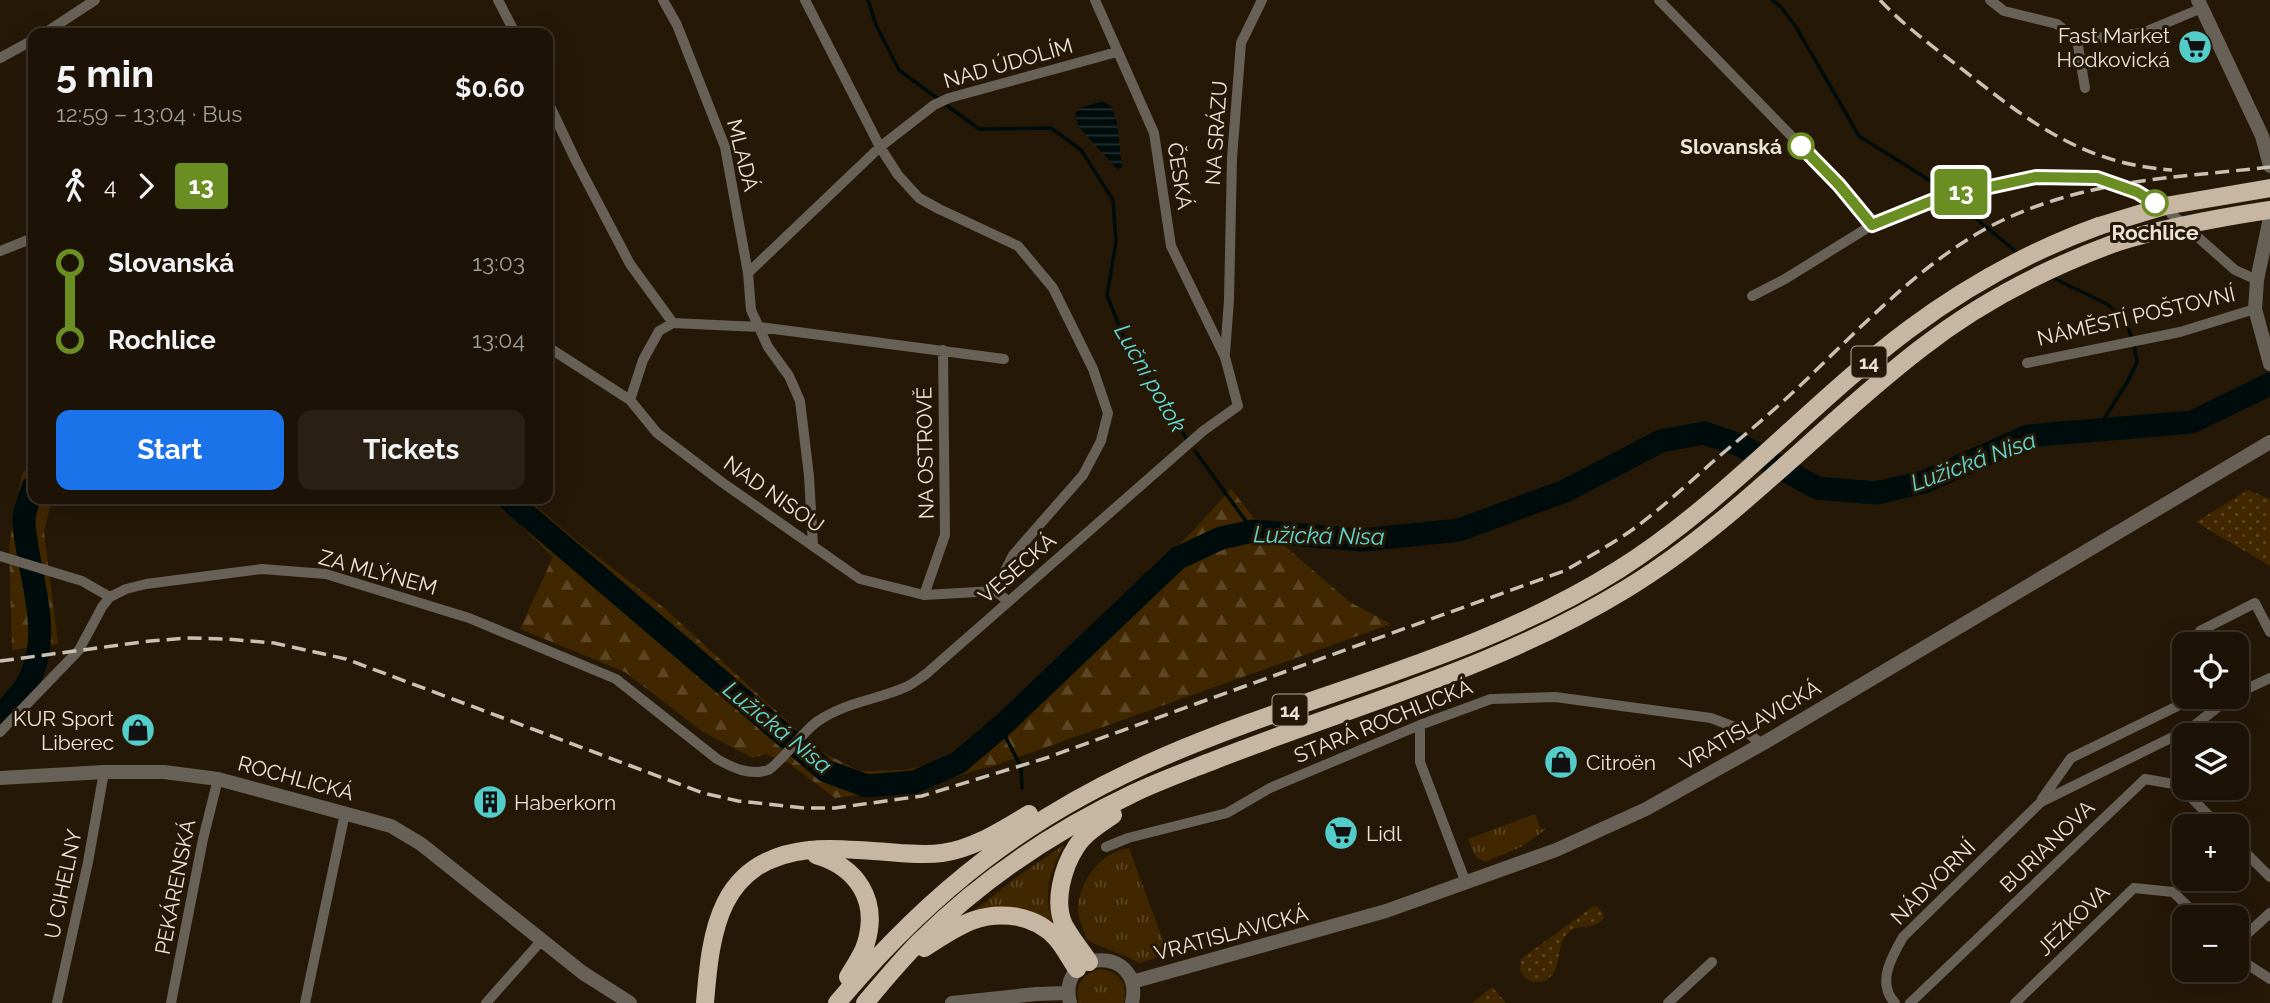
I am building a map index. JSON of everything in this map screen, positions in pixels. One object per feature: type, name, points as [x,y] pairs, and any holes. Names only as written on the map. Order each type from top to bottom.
[{"type":"highway","name":"14","points":[[836,1003],[869,964],[942,893],[999,847],[1083,796],[1203,741],[1418,665],[1525,621],[1620,569],[1678,528],[1730,486],[1898,338],[1986,278],[2062,239],[2099,226],[2165,206],[2270,188]]},
{"type":"highway","name":"14","points":[[864,1003],[918,943],[971,895],[1048,841],[1134,793],[1259,743],[1427,684],[1531,641],[1580,617],[1631,587],[1729,513],[1910,356],[2003,292],[2070,260],[2115,243],[2205,220],[2270,210]]},
{"type":"highway","points":[[1083,965],[1063,924],[1060,906],[1064,874],[1077,846],[1094,827],[1118,812],[1259,743]]},
{"type":"highway","points":[[705,1003],[715,927],[723,906],[733,889],[764,863],[781,855],[802,851],[943,853],[974,844],[1042,806],[1116,772],[1144,766]]},
{"type":"highway","points":[[802,851],[839,863],[855,877],[864,892],[870,911],[866,945],[836,1003]]},
{"type":"highway","points":[[897,965],[961,925],[985,916],[1006,915],[1028,919],[1045,928],[1083,965]]},
{"type":"street","points":[[53,28],[95,0]]},
{"type":"street","points":[[498,0],[512,28]]},
{"type":"street","name":"MLADÁ","points":[[663,0],[677,25],[725,147],[748,273],[751,310],[759,327]]},
{"type":"street","points":[[805,0],[880,147],[898,175],[919,198],[1018,246],[1053,288],[1093,369],[1108,413],[1101,441],[1083,475],[1013,555],[995,592],[1008,601]]},
{"type":"street","name":"ČESKÁ","points":[[1095,0],[1154,133],[1171,246],[1225,357]]},
{"type":"street","name":"NA SRÁZU","points":[[1225,357],[1232,158],[1241,43],[1262,0]]},
{"type":"street","points":[[1659,0],[1839,185],[1872,225]]},
{"type":"street","points":[[1990,0],[2004,11],[2057,24],[2077,40],[2085,88]]},
{"type":"street","points":[[2077,40],[2142,33],[2200,4],[2266,135],[2270,166]]},
{"type":"street","points":[[0,58],[28,43]]},
{"type":"street","name":"NAD ÚDOLÍM","points":[[748,273],[880,147],[934,105],[949,98],[1117,52]]},
{"type":"street","points":[[553,113],[629,264],[673,323]]},
{"type":"street","points":[[1752,296],[1872,225],[1939,198],[2036,177],[2097,178],[2137,192],[2166,209],[2235,270],[2257,280]]},
{"type":"street","name":"NÁMĚSTÍ POŠTOVNÍ","points":[[2270,218],[2257,280],[2255,309],[2270,364]]},
{"type":"street","points":[[0,251],[28,240]]},
{"type":"street","name":"NÁMĚSTÍ POŠTOVNÍ","points":[[2027,363],[2180,332],[2255,309]]},
{"type":"street","points":[[630,400],[643,360],[659,331],[673,323],[759,327],[1004,359]]},
{"type":"street","points":[[759,327],[768,346],[789,376],[800,401],[809,476],[813,545]]},
{"type":"street","name":"NAD NISOU","points":[[553,350],[630,400],[657,433],[860,579],[924,595],[995,592]]},
{"type":"street","name":"NA OSTROVĚ","points":[[924,595],[945,535],[943,350]]},
{"type":"street","name":"VESECKÁ","points":[[774,766],[806,730],[837,709],[908,686],[926,674],[1202,430],[1238,406],[1225,357]]},
{"type":"street","name":"VRATISLAVICKÁ","points":[[1132,982],[1386,911],[1556,850],[1635,814],[1762,744],[2270,442]]},
{"type":"street","points":[[0,556],[82,581],[110,597],[79,650],[0,732]]},
{"type":"street","name":"ZA MLÝNEM","points":[[110,597],[146,584],[262,569],[326,574],[469,618],[616,679],[725,764],[745,771],[774,766]]},
{"type":"street","points":[[2200,632],[2256,603],[2270,632]]},
{"type":"street","name":"NÁDVORNÍ","points":[[2249,688],[2270,678]]},
{"type":"street","name":"STARÁ ROCHLICKÁ","points":[[1106,847],[1128,838],[1227,813],[1270,788],[1420,725],[1491,699],[1555,697],[1711,718],[1745,731],[1762,744]]},
{"type":"street","name":"NÁDVORNÍ","points":[[1895,1003],[1890,998],[1886,979],[1889,959],[1903,937],[2041,802],[2071,758],[2172,709]]},
{"type":"street","name":"NÁDVORNÍ","points":[[2041,802],[2191,728],[2216,709]]},
{"type":"street","points":[[1420,725],[1420,762],[1466,883]]},
{"type":"street","name":"ROCHLICKÁ","points":[[0,778],[104,772],[164,772],[218,779],[391,826],[421,844],[583,973],[630,1003]]},
{"type":"street","name":"U CIHELNY","points":[[57,1003],[88,862],[104,772]]},
{"type":"street","name":"PEKÁRENSKÁ","points":[[171,1003],[203,839],[218,779]]},
{"type":"street","name":"BURIANOVA","points":[[1910,1003],[2145,779],[2179,785],[2207,814]]},
{"type":"street","points":[[305,1003],[345,813]]},
{"type":"street","points":[[2249,857],[2270,877]]},
{"type":"street","name":"JEŽKOVA","points":[[2023,1000],[2134,888],[2173,892],[2187,905]]},
{"type":"street","points":[[2249,933],[2270,914]]},
{"type":"street","points":[[486,1003],[542,940]]},
{"type":"street","points":[[952,1003],[1036,994],[1068,1000],[1069,983],[1083,965],[1100,959],[1118,964],[1125,970],[1134,990],[1132,1003]]},
{"type":"street","points":[[1668,1003],[1712,962]]},
{"type":"street","points":[[2249,966],[2270,979]]},
{"type":"green space","points":[[28,467],[28,504],[51,504],[44,531],[58,644],[12,650],[9,546],[22,474]]},
{"type":"green space","points":[[1231,489],[1257,522],[1350,602],[1391,624],[999,764],[920,787],[835,798],[790,764],[766,754],[753,758],[703,732],[625,672],[520,629],[553,557],[494,504],[534,504],[663,607],[820,751],[860,771],[904,770],[950,760],[1191,533]]},
{"type":"green space","points":[[2248,490],[2270,499],[2270,566],[2196,522]]},
{"type":"green space","points":[[1535,814],[1541,830],[1545,830],[1521,847],[1485,862],[1475,856],[1468,839]]},
{"type":"green space","points":[[1064,845],[1049,882],[1048,900],[1052,921],[1007,906],[976,909],[1021,874]]},
{"type":"green space","points":[[1129,848],[1163,941],[1177,952],[1139,963],[1087,940],[1078,911],[1083,887],[1094,868],[1110,855]]},
{"type":"green space","points":[[1597,906],[1604,918],[1595,925],[1569,932],[1561,945],[1552,975],[1538,982],[1532,982],[1525,977],[1520,970],[1521,959]]},
{"type":"green space","points":[[1100,969],[1112,972],[1124,984],[1124,1003],[1079,1003],[1077,991],[1081,981]]},
{"type":"green space","points":[[1492,987],[1506,1003],[1472,1003]]},
{"type":"shaded area","points":[[1103,101],[1111,106],[1117,123],[1122,167],[1117,169],[1078,126],[1075,113],[1083,107]]},
{"type":"waterway","name":"Luční potok","points":[[868,0],[876,25],[899,70],[979,129],[1051,128],[1081,150],[1113,200],[1116,242],[1107,295],[1126,344],[1145,376],[1164,396],[1188,442]]},
{"type":"waterway","points":[[1772,0],[1796,27],[1859,136],[1934,183],[1946,194]]},
{"type":"waterway","points":[[1952,199],[2019,254]]},
{"type":"waterway","points":[[2051,277],[2107,304],[2126,320],[2131,336]]},
{"type":"waterway","points":[[2097,430],[2137,362],[2134,345]]},
{"type":"waterway","name":"Lužická Nisa","points":[[514,504],[826,771],[867,786],[914,782],[958,763],[1006,722],[1178,558],[1221,538],[1253,531],[1362,540],[1459,530],[1565,491],[1661,441],[1704,433],[1740,445],[1817,488],[1876,493],[1924,482],[2028,436],[2192,422],[2270,384]]},
{"type":"waterway","name":"Luční potok","points":[[1195,451],[1253,531]]},
{"type":"waterway","name":"Lužická Nisa","points":[[0,714],[19,695],[31,676],[38,655],[38,612],[24,523],[28,503]]},
{"type":"waterway","points":[[1006,722],[1006,738],[1020,765]]},
{"type":"waterway","points":[[1021,768],[1022,788]]},
{"type":"railway","points":[[1880,0],[1917,34],[1983,86],[2057,136],[2110,159],[2172,170]]},
{"type":"railway","points":[[0,661],[187,638],[274,643],[346,659],[703,793],[738,801],[805,808],[835,808],[922,796],[1046,758],[1564,571],[1624,536],[1654,513],[1784,401],[1897,293],[1974,235],[2034,207],[2100,188],[2270,167]]},
{"type":"bus line","name":"13","points":[[1801,146],[1839,185],[1872,225],[1939,198],[2036,177],[2097,178],[2137,192],[2155,203]]},
{"type":"place","name":"Fast Market Hodkovická","points":[[2195,47]]},
{"type":"place","name":"Slovanská","points":[[1801,146]]},
{"type":"place","name":"Rochlice","points":[[2155,203]]},
{"type":"place","name":"KUR Sport Liberec","points":[[138,730]]},
{"type":"place","name":"Citroën","points":[[1561,762]]},
{"type":"place","name":"Haberkorn","points":[[490,802]]},
{"type":"place","name":"Lidl","points":[[1341,833]]}]
